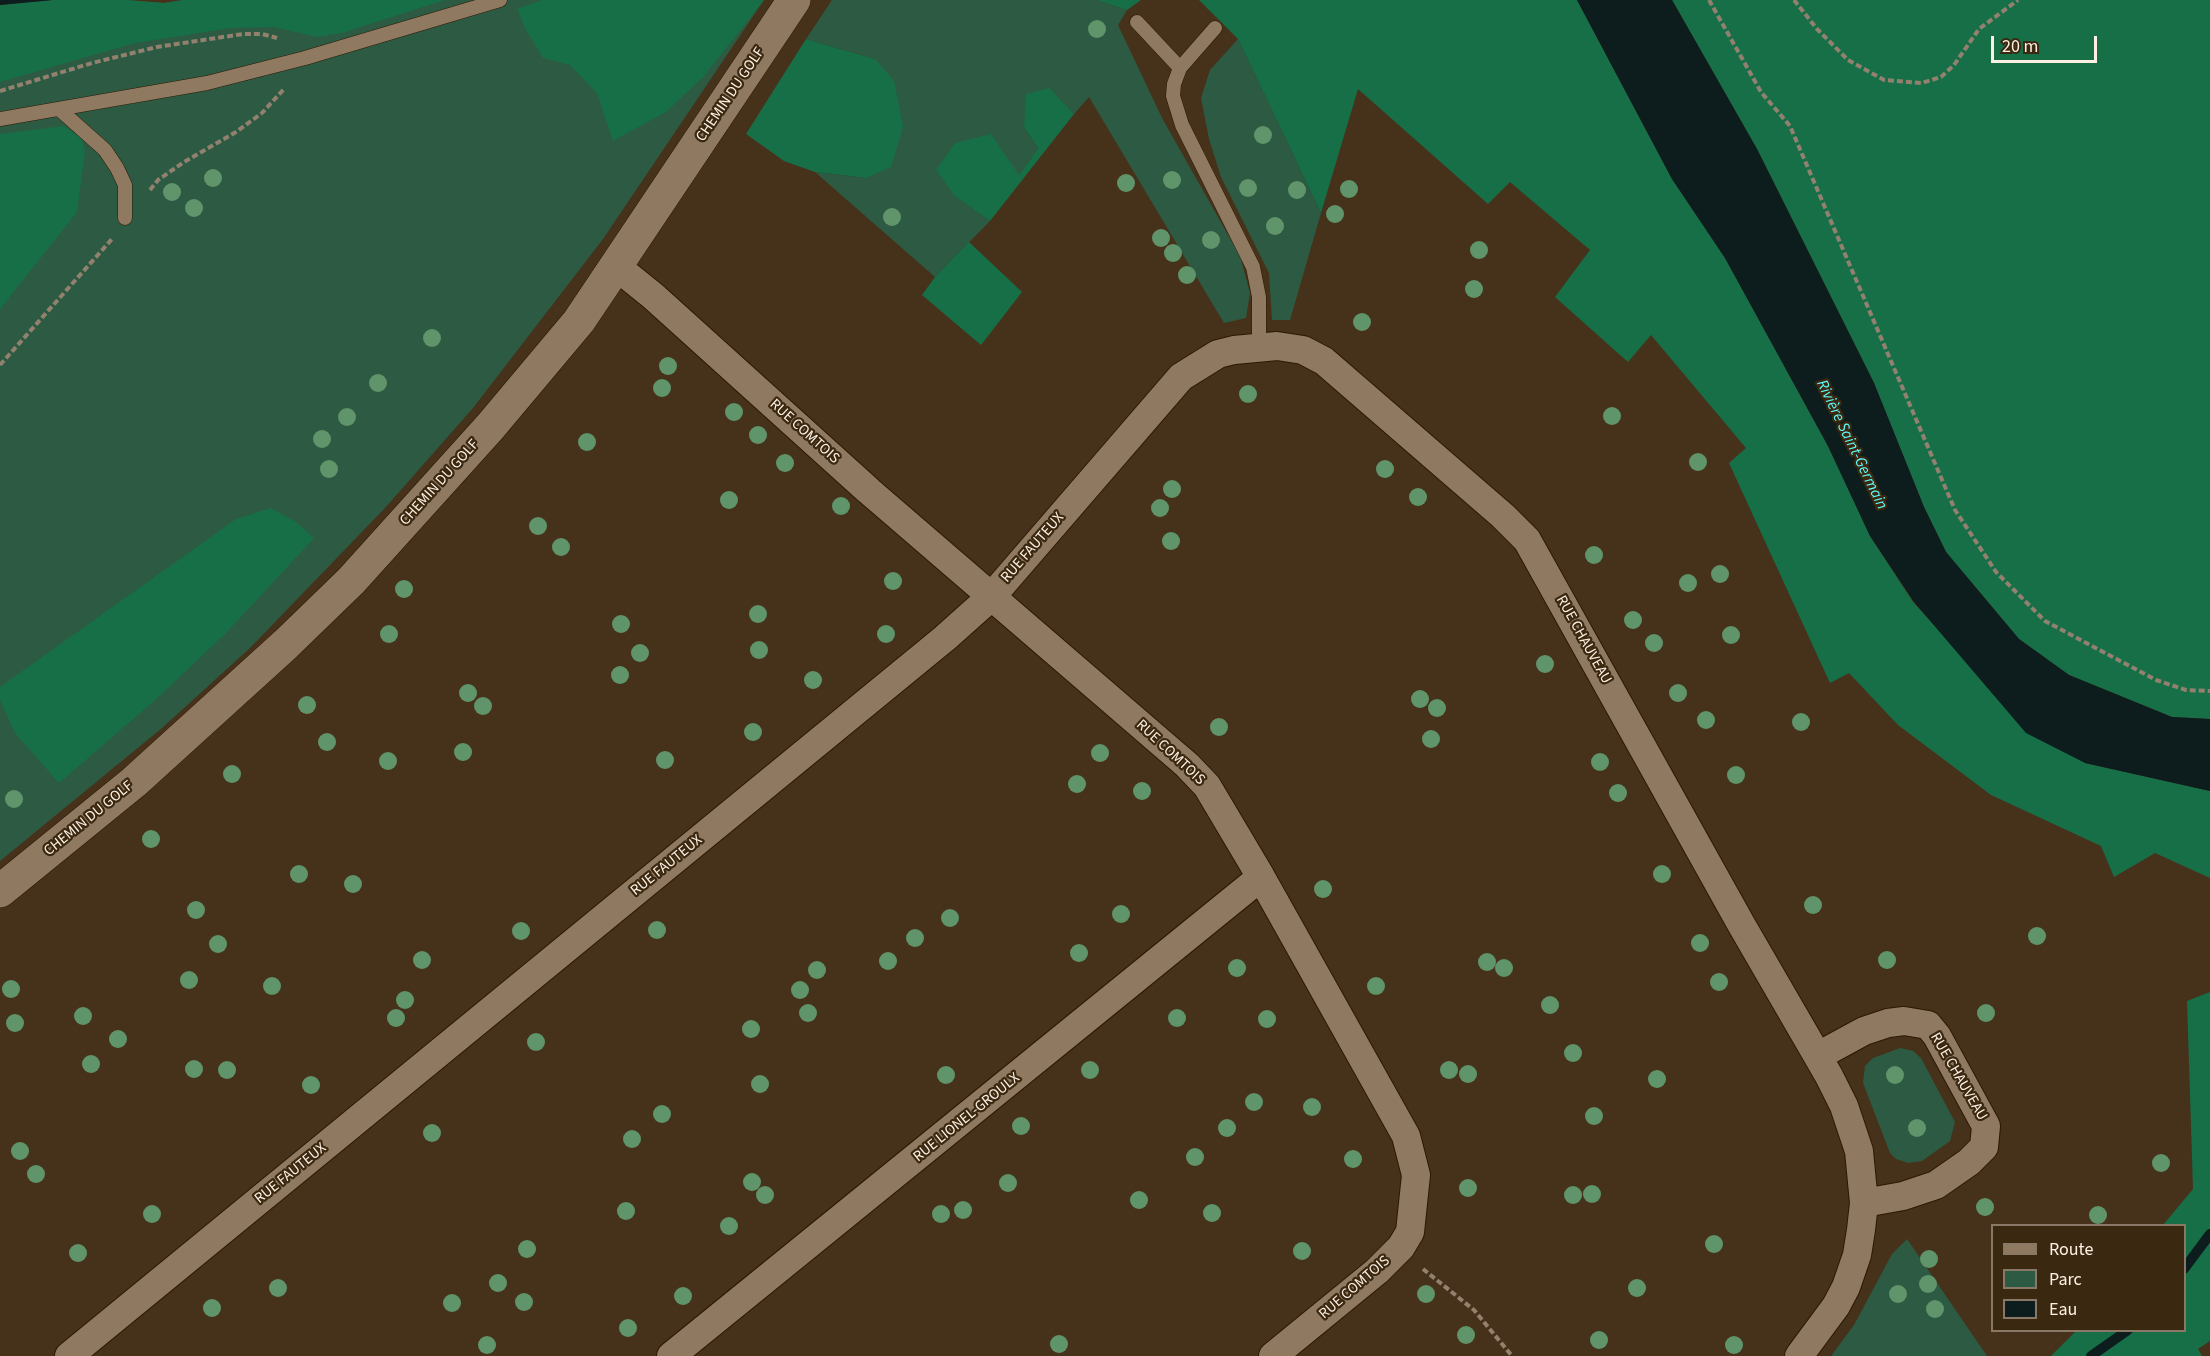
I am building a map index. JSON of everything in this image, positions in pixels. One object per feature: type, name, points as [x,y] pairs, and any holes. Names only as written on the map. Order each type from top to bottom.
[{"type":"street","name":"CHEMIN DU GOLF","points":[[0,891],[194,730],[351,580],[490,427],[579,321],[794,0]]},
{"type":"street","name":"RUE COMTOIS","points":[[617,267],[645,288],[869,491],[1196,775],[1206,786],[1261,877],[1406,1136],[1416,1175],[1410,1232],[1401,1247],[1377,1271],[1273,1356]]},
{"type":"street","name":"RUE CHAUVEAU","points":[[1247,349],[1277,346],[1303,351],[1324,361],[1503,516],[1527,540],[1741,924],[1818,1056],[1853,1129],[1862,1170],[1864,1203],[1857,1255],[1846,1287],[1836,1306],[1799,1356]]},
{"type":"street","name":"RUE FAUTEUX","points":[[69,1356],[945,638],[992,596],[1181,377],[1206,360],[1247,349]]},
{"type":"street","name":"RUE LIONEL-GROULX","points":[[671,1356],[1261,877]]},
{"type":"street","name":"RUE CHAUVEAU","points":[[1818,1056],[1864,1030],[1888,1023],[1904,1021],[1928,1025],[1937,1036],[1986,1126],[1984,1147],[1969,1162],[1936,1185],[1903,1196],[1864,1203]]},
{"type":"lane","points":[[0,119],[207,83],[500,0]]},
{"type":"lane","points":[[1137,22],[1180,68]]},
{"type":"lane","points":[[1215,28],[1180,68],[1174,84],[1176,109],[1245,251],[1257,282],[1247,349]]},
{"type":"lane","points":[[58,110],[105,150],[117,168],[125,185],[125,218]]},
{"type":"path","points":[[1709,0],[1761,92],[1790,126],[1955,510],[1996,572],[2045,621],[2156,680],[2186,690],[2210,691]]},
{"type":"path","points":[[1794,0],[1817,29],[1848,60],[1884,80],[1922,83],[1941,77],[1954,65],[1979,29],[2018,0]]},
{"type":"path","points":[[0,91],[92,63],[157,47],[243,34],[262,34],[277,38],[288,45],[294,60]]},
{"type":"path","points":[[1419,1265],[1474,1310],[1512,1356]]},
{"type":"green space","points":[[53,0],[127,0],[164,3],[183,0],[764,0],[603,239],[473,408],[385,508],[250,648],[162,728],[0,861],[0,5]]},
{"type":"green space","points":[[53,0],[127,0],[164,3],[183,0],[445,0],[342,33],[317,37],[274,27],[231,28],[135,43],[0,82],[0,5]]},
{"type":"green space","points":[[542,0],[764,0],[704,76],[666,112],[613,141],[597,93],[570,65],[543,58],[526,30],[517,9]]},
{"type":"green space","points":[[832,0],[1096,0],[1127,10],[1118,25],[1162,118],[1240,256],[1250,293],[1246,318],[1224,323],[1089,97],[1074,114],[1050,88],[1024,128],[1038,148],[1019,175],[956,196],[990,221],[935,277],[815,172],[866,178],[875,59],[806,39]]},
{"type":"green space","points":[[1096,0],[1141,0],[1127,10]]},
{"type":"green space","points":[[1199,0],[1577,0],[1672,179],[1725,258],[1828,446],[1870,536],[1913,602],[1937,628],[2085,763],[2210,791],[2210,878],[2155,853],[2114,877],[2101,846],[1991,795],[1898,725],[1849,673],[1830,683],[1729,463],[1746,448],[1651,335],[1628,362],[1555,297],[1590,250],[1510,182],[1488,204],[1358,89],[1321,213],[1238,39]]},
{"type":"green space","points":[[1672,0],[2210,0],[2210,719],[2172,717],[2069,675],[2019,639],[1946,552],[1924,507],[1874,383],[1757,149]]},
{"type":"green space","points":[[806,39],[875,59],[894,81],[903,127],[891,167],[866,178],[815,172],[784,161],[746,134]]},
{"type":"green space","points":[[1238,39],[1321,213],[1290,320],[1272,320],[1269,273],[1221,177],[1209,139],[1201,98],[1210,70]]},
{"type":"green space","points":[[1050,88],[1074,114],[990,221],[955,196],[936,170],[955,143],[991,134],[1019,175],[1038,148],[1024,128],[1026,94]]},
{"type":"green space","points":[[64,126],[81,138],[85,151],[77,212],[0,309],[0,134]]},
{"type":"green space","points":[[969,242],[1022,292],[981,345],[922,295],[935,277]]},
{"type":"green space","points":[[271,508],[296,522],[314,538],[225,634],[154,701],[59,783],[15,733],[0,700],[0,687],[236,519]]},
{"type":"green space","points":[[2210,992],[2210,1341],[2198,1349],[2202,1356],[2051,1356],[2075,1332],[2186,1332],[2186,1224],[2164,1224],[2193,1189],[2187,1001]]},
{"type":"green space","points":[[1900,1048],[1913,1051],[1921,1058],[1955,1122],[1950,1141],[1922,1161],[1908,1163],[1896,1159],[1890,1153],[1863,1083],[1865,1066],[1873,1058]]},
{"type":"green space","points":[[1907,1239],[1987,1356],[1831,1356],[1854,1325],[1892,1254]]},
{"type":"water","points":[[0,0],[53,0],[0,5]]},
{"type":"water","name":"Rivière Saint-Germain","points":[[1577,0],[1672,0],[1757,149],[1874,383],[1924,507],[1946,552],[2019,639],[2069,675],[2172,717],[2210,719],[2210,791],[2085,763],[2026,733],[1914,602],[1870,536],[1828,446],[1725,258],[1672,179]]},
{"type":"waterway","points":[[2186,1266],[2210,1234]]},
{"type":"waterway","points":[[2091,1356],[2125,1332]]}]
